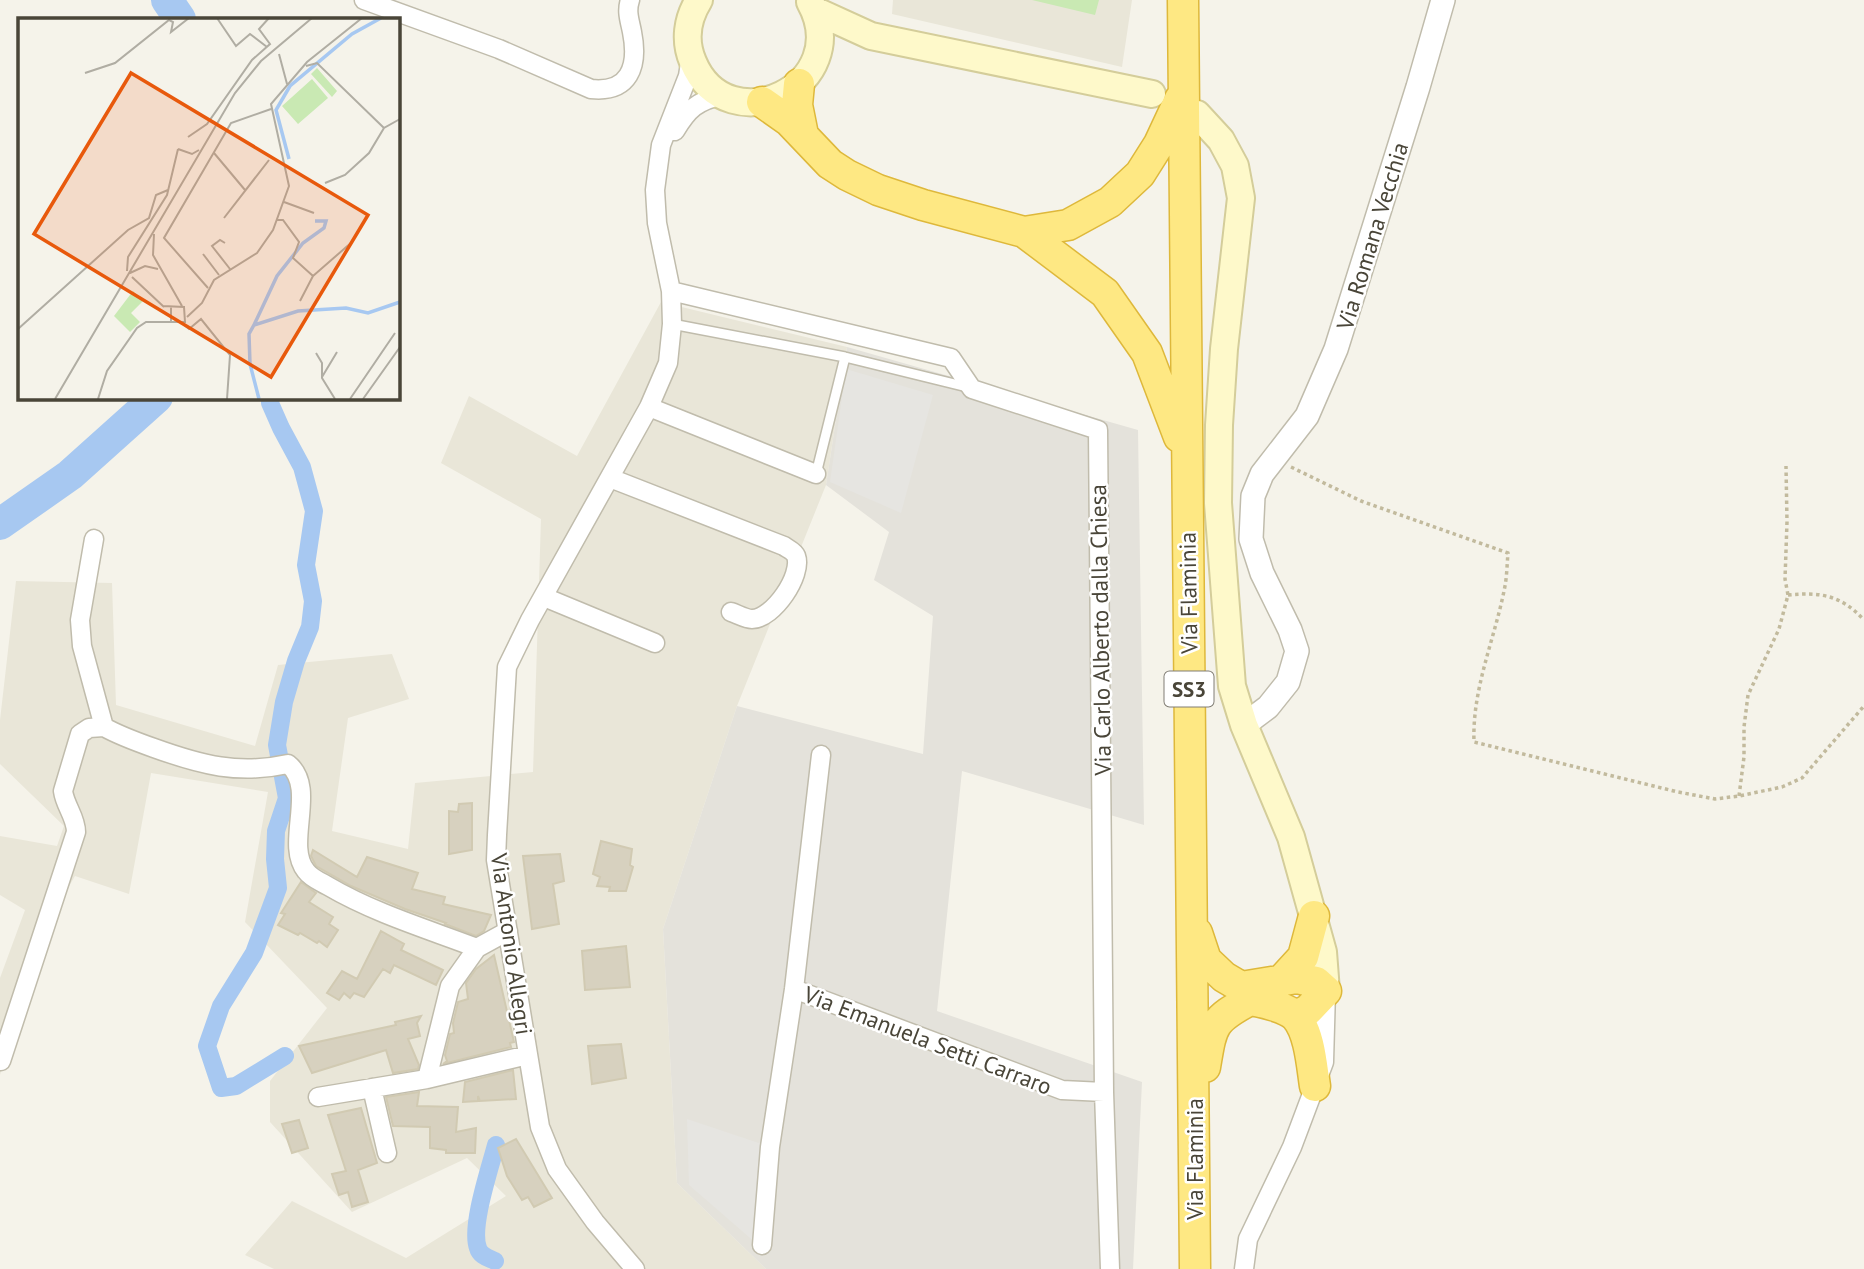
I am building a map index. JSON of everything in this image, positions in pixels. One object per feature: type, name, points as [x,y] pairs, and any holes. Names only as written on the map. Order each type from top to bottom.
[{"type":"highway","name":"Via Flaminia","points":[[1183,0],[1190,102],[1187,457],[1195,1269]]},
{"type":"highway","points":[[799,84],[797,105],[803,135]]},
{"type":"highway","points":[[762,102],[847,175],[878,190],[923,205],[1024,232],[1105,293],[1147,353],[1187,457]]},
{"type":"highway","points":[[1024,232],[1068,225],[1110,202],[1140,174],[1190,102]]},
{"type":"highway","points":[[1279,983],[1303,957],[1314,916]]},
{"type":"highway","points":[[1192,920],[1206,960],[1224,977],[1241,987],[1297,978],[1316,982],[1326,991],[1308,1010],[1296,1016]]},
{"type":"highway","points":[[1194,1104],[1205,1072],[1211,1032],[1226,1013],[1251,1000],[1270,1003],[1296,1016],[1308,1043],[1315,1086]]},
{"type":"main road","points":[[699,0],[690,20],[688,33],[691,57],[702,79],[723,95],[742,102],[762,102],[788,93],[812,68],[817,57],[820,33],[811,5]]},
{"type":"main road","points":[[811,5],[871,36]]},
{"type":"main road","points":[[817,57],[834,42],[846,36],[871,36],[1152,94]]},
{"type":"main road","points":[[1190,102],[1221,140],[1235,166],[1241,198],[1219,425],[1219,503],[1233,686],[1244,724],[1291,837],[1323,952],[1326,991]]},
{"type":"street","points":[[363,0],[499,49],[591,89],[605,90],[615,88],[625,81],[631,71],[634,44],[628,18],[630,0]]},
{"type":"street","name":"Via Romana Vecchia","points":[[1244,724],[1268,707],[1288,682],[1297,651],[1290,630],[1262,573],[1251,539],[1253,496],[1262,474],[1307,416],[1336,349],[1419,87],[1443,0]]},
{"type":"street","points":[[655,190],[662,145],[688,76],[691,57]]},
{"type":"street","points":[[655,190],[670,142],[687,112],[698,104],[723,95]]},
{"type":"street","name":"Via Antonio Allegri","points":[[635,1269],[595,1223],[557,1169],[540,1127],[496,860],[507,667],[649,407],[668,363],[672,324],[671,291],[657,223],[655,190]]},
{"type":"street","points":[[671,291],[951,358],[972,389]]},
{"type":"street","name":"Via Carlo Alberto dalla Chiesa","points":[[972,389],[1097,430],[1104,1092],[1110,1269]]},
{"type":"street","points":[[649,407],[816,474]]},
{"type":"street","points":[[610,478],[784,546],[794,553],[797,560],[796,569],[780,602],[767,615],[752,619],[731,612]]},
{"type":"street","points":[[94,539],[80,620],[82,646],[104,727]]},
{"type":"street","points":[[544,597],[655,643]]},
{"type":"street","points":[[1,1061],[76,832],[76,822],[64,800],[63,791],[80,734],[89,728],[104,727],[117,735],[188,760],[225,769],[268,769],[288,764],[295,770],[300,783],[299,859],[306,873],[356,903],[477,947]]},
{"type":"street","name":"Via Emanuela Setti Carraro","points":[[762,1245],[771,1147],[794,989],[821,755]]},
{"type":"street","points":[[427,1079],[450,986],[477,947],[508,931]]},
{"type":"street","name":"Via Emanuela Setti Carraro","points":[[794,989],[1062,1090],[1104,1092]]},
{"type":"street","points":[[1244,1269],[1248,1239],[1292,1147],[1324,1062],[1326,991]]},
{"type":"street","points":[[318,1097],[427,1079],[528,1055]]},
{"type":"street","points":[[372,1088],[387,1153]]},
{"type":"lane","name":"Via Carlo Alberto dalla Chiesa","points":[[672,324],[845,357],[949,381],[972,389]]},
{"type":"lane","points":[[816,474],[845,357]]},
{"type":"path","points":[[1273,459],[1361,501],[1508,553],[1505,586],[1484,660],[1473,720],[1474,743],[1715,799],[1782,787],[1802,778],[1864,706]]},
{"type":"path","points":[[1739,796],[1748,695],[1779,629],[1788,595],[1785,579],[1786,466]]},
{"type":"path","points":[[1788,595],[1810,593],[1841,600],[1864,620]]},
{"type":"shaded area","points":[[893,0],[1132,0],[1122,67],[892,14]]},
{"type":"shaded area","points":[[661,302],[847,347],[826,485],[737,706],[663,929],[677,1183],[766,1269],[274,1269],[245,1255],[292,1201],[406,1258],[506,1196],[467,1158],[352,1212],[270,1122],[270,1081],[327,1008],[245,922],[268,792],[151,773],[129,894],[75,876],[40,937],[0,1075],[0,978],[25,910],[0,895],[0,836],[57,846],[64,826],[0,764],[0,720],[16,581],[112,583],[116,705],[255,746],[278,665],[392,654],[409,699],[348,718],[332,831],[408,849],[415,783],[533,772],[541,519],[441,463],[469,396],[577,456]]},
{"type":"shaded area","points":[[847,347],[1138,430],[1144,825],[962,771],[937,1011],[1142,1082],[1133,1269],[766,1269],[677,1183],[663,929],[737,706],[923,754],[933,616],[874,580],[889,532],[826,485]]},
{"type":"shaded area","points":[[846,369],[933,395],[901,513],[830,482]]},
{"type":"shaded area","points":[[687,1119],[765,1145],[757,1244],[689,1185]]},
{"type":"green space","points":[[1032,0],[1099,0],[1095,15]]},
{"type":"building","points":[[472,803],[472,850],[449,854],[449,811],[458,812],[459,804]]},
{"type":"building","points":[[601,841],[632,849],[630,865],[633,867],[626,891],[609,891],[610,887],[597,886],[600,877],[593,874]]},
{"type":"building","points":[[313,850],[357,877],[367,857],[418,873],[412,889],[445,897],[443,904],[491,915],[484,931],[476,936],[351,886],[316,866],[311,856]]},
{"type":"building","points":[[560,854],[564,881],[553,884],[559,924],[532,929],[523,856]]},
{"type":"building","points":[[301,882],[316,893],[309,902],[333,917],[329,924],[338,930],[327,947],[319,941],[317,943],[278,925],[285,914],[281,913]]},
{"type":"building","points":[[381,931],[404,944],[401,950],[443,970],[436,985],[394,965],[390,973],[383,969],[364,997],[354,993],[350,998],[344,993],[339,1000],[327,993],[342,971],[357,979]]},
{"type":"building","points":[[626,946],[630,987],[585,990],[582,951]]},
{"type":"building","points":[[494,955],[514,1042],[510,1043],[511,1047],[443,1064],[447,1061],[445,1055],[450,1034],[454,1033],[453,1023],[458,1002],[468,999],[466,983],[476,969]]},
{"type":"building","points":[[421,1016],[417,1023],[420,1036],[408,1039],[419,1065],[418,1069],[393,1073],[386,1050],[312,1073],[299,1046],[396,1025],[395,1022]]},
{"type":"building","points":[[621,1044],[626,1078],[592,1084],[588,1046]]},
{"type":"building","points":[[513,1070],[516,1099],[480,1101],[478,1096],[478,1101],[463,1102],[465,1082]]},
{"type":"building","points":[[419,1092],[417,1106],[458,1107],[456,1132],[476,1128],[475,1153],[446,1153],[446,1150],[430,1148],[430,1127],[393,1126],[386,1097]]},
{"type":"building","points":[[361,1108],[377,1163],[358,1170],[368,1202],[352,1207],[348,1192],[339,1195],[332,1174],[346,1171],[328,1115]]},
{"type":"building","points":[[299,1120],[308,1148],[292,1153],[282,1124]]},
{"type":"building","points":[[516,1139],[552,1198],[534,1207],[528,1197],[522,1200],[507,1176],[498,1148]]},
{"type":"waterway","points":[[167,0],[179,18]]},
{"type":"waterway","points":[[0,524],[70,475],[155,399]]},
{"type":"waterway","points":[[270,399],[281,428],[302,467],[314,511],[306,565],[313,601],[310,627],[284,702],[277,745],[287,798],[276,831],[278,888],[254,953],[221,1006],[207,1046],[221,1088],[236,1086],[285,1056]]},
{"type":"waterway","points":[[495,1261],[481,1253],[476,1238],[482,1197],[496,1145]]}]
